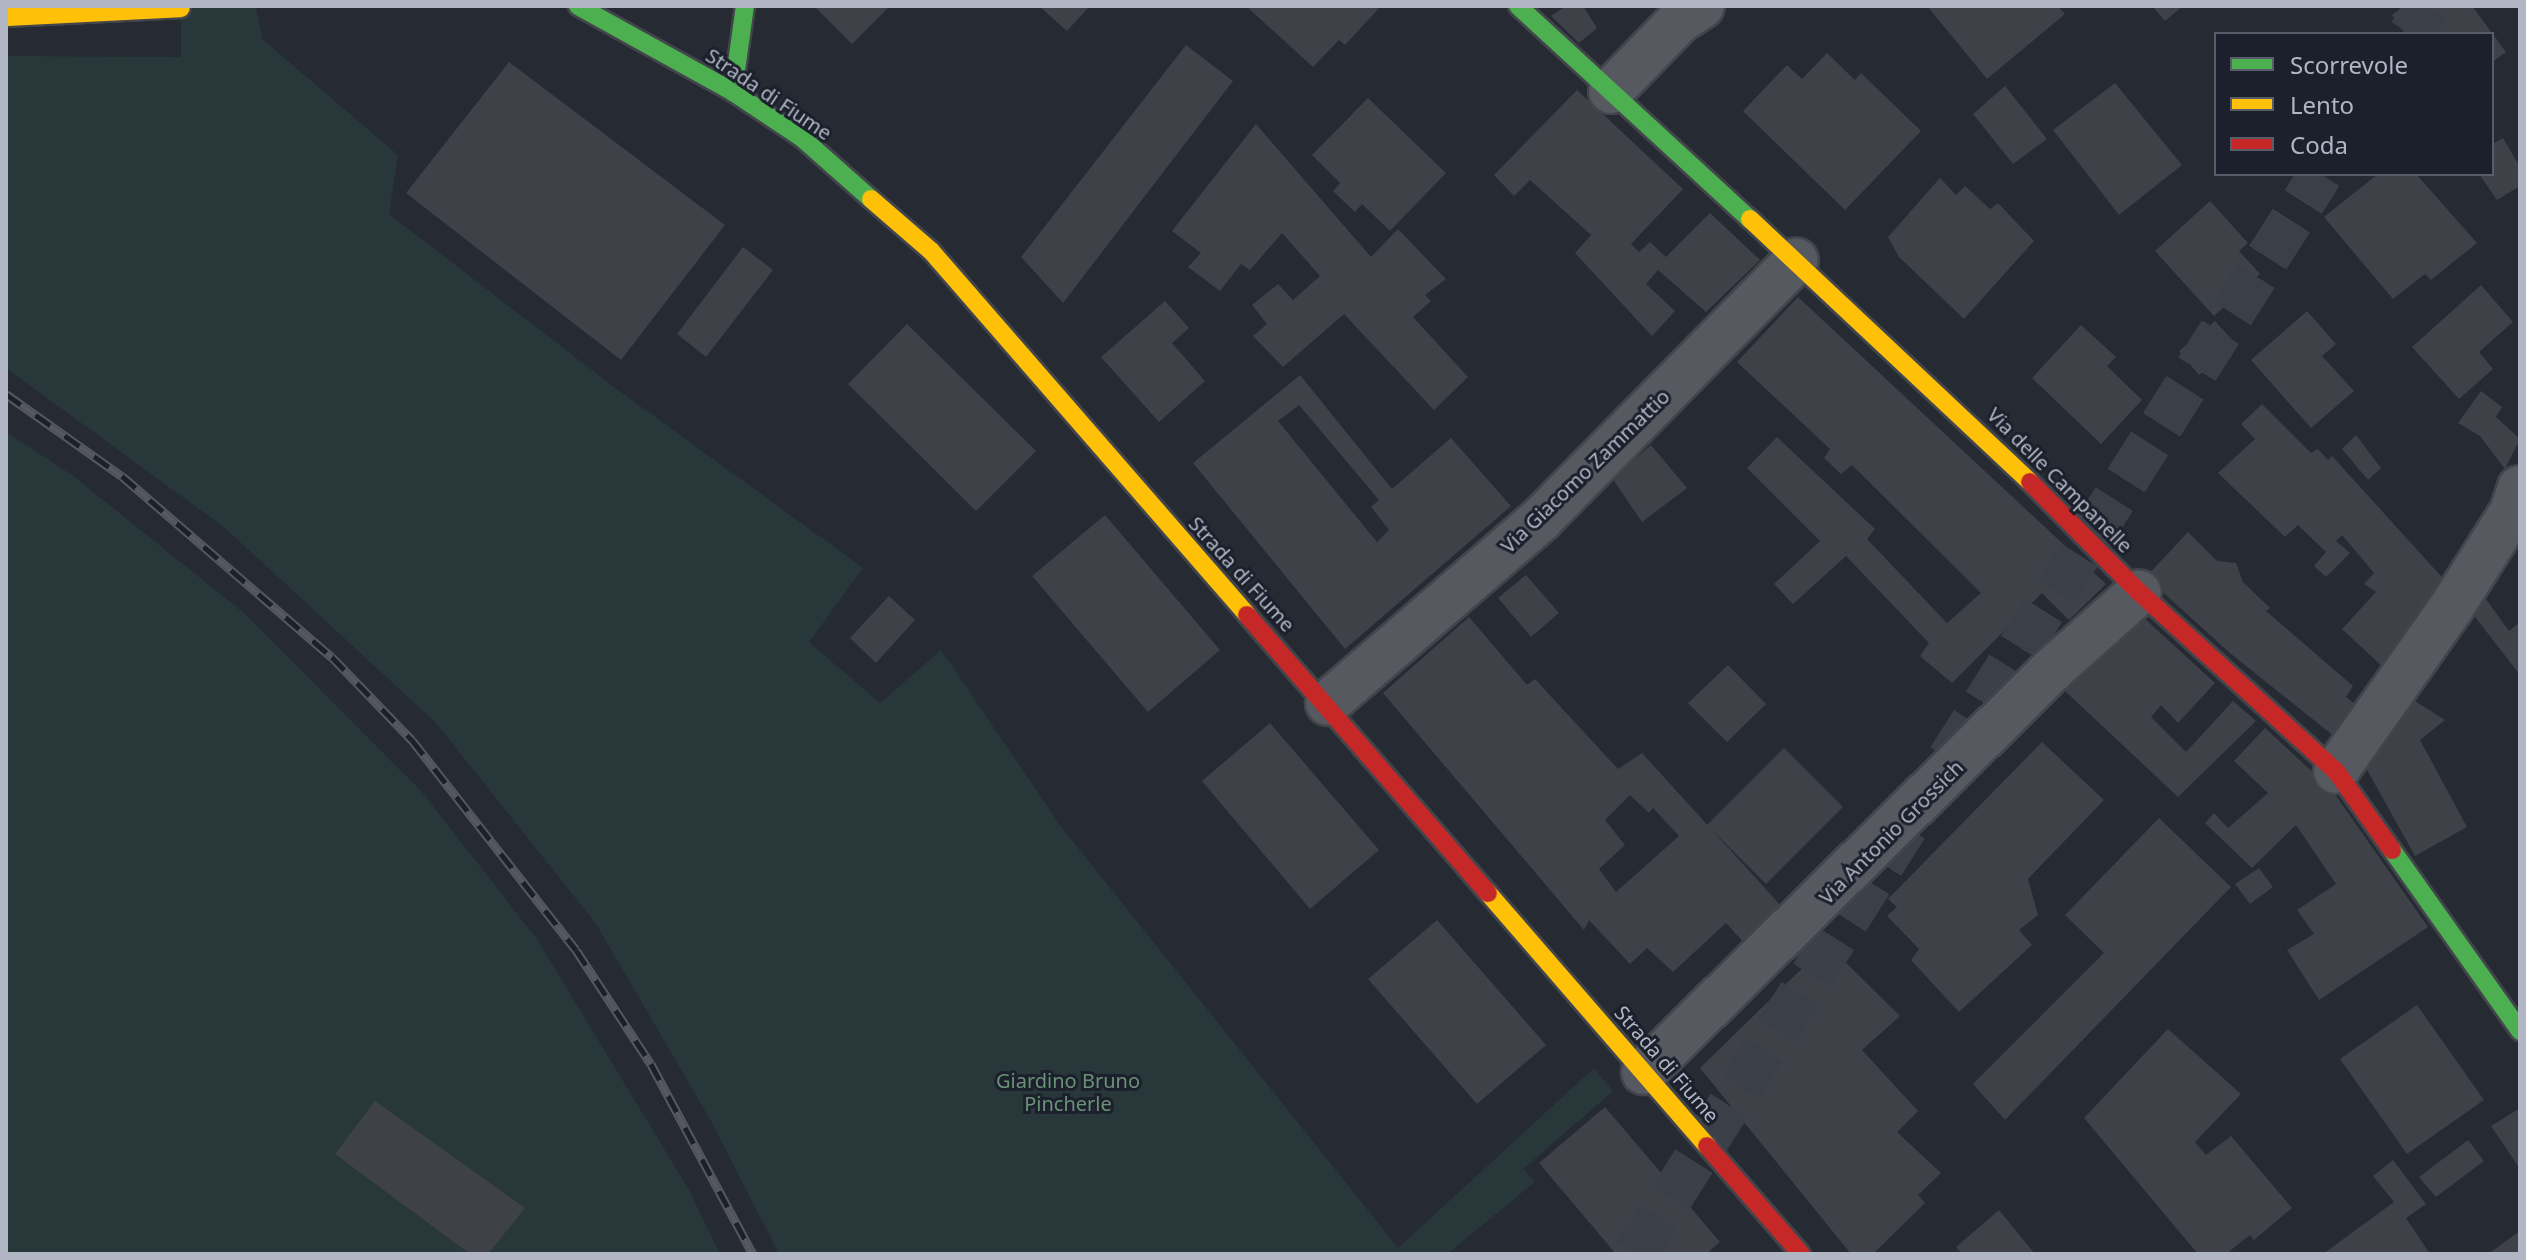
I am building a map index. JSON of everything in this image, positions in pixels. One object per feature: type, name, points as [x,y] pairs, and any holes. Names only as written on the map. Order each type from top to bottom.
[{"type":"main road","name":"Strada di Fiume","points":[[578,6],[733,92],[802,138],[931,251],[1328,703],[1801,1254]]},
{"type":"main road","points":[[733,92],[745,6]]},
{"type":"main road","name":"Via delle Campanelle","points":[[1518,6],[1976,427],[2139,592],[2336,771],[2520,1031]]},
{"type":"main road","points":[[6,17],[181,8]]},
{"type":"street","points":[[1611,91],[1679,21],[1702,6]]},
{"type":"street","name":"Via Giacomo Zammattio","points":[[1328,703],[1541,519],[1796,260]]},
{"type":"street","points":[[2336,771],[2451,608],[2512,512],[2520,488]]},
{"type":"street","name":"Via Antonio Grossich","points":[[1644,1072],[2053,669],[2139,592]]},
{"type":"green space","name":"Giardino Bruno Pincherle","points":[[181,6],[256,6],[262,39],[398,155],[389,214],[618,390],[863,568],[809,642],[880,703],[941,650],[1062,828],[1398,1248],[1594,1068],[1613,1091],[1523,1169],[1535,1182],[1447,1254],[779,1254],[711,1121],[596,924],[436,723],[225,528],[6,368],[6,56],[181,57]]},
{"type":"green space","points":[[6,432],[72,475],[245,614],[422,792],[537,939],[689,1190],[720,1254],[6,1254]]},
{"type":"building","points":[[814,6],[890,6],[852,44]]},
{"type":"building","points":[[1039,6],[1090,6],[1067,31]]},
{"type":"building","points":[[1246,6],[1381,6],[1345,45],[1339,40],[1313,67]]},
{"type":"building","points":[[1566,6],[1583,6],[1597,28],[1579,43],[1551,16]]},
{"type":"building","points":[[1927,6],[2058,6],[2065,14],[1987,79]]},
{"type":"building","points":[[2152,6],[2183,6],[2165,21]]},
{"type":"building","points":[[2404,6],[2472,6],[2491,32],[2404,32],[2392,15]]},
{"type":"building","points":[[2494,36],[2506,52],[2494,61]]},
{"type":"building","points":[[1186,45],[1233,81],[1063,303],[1021,257]]},
{"type":"building","points":[[1827,53],[1855,80],[1861,73],[1921,131],[1845,210],[1743,111],[1787,65],[1802,79]]},
{"type":"building","points":[[509,62],[725,225],[621,360],[406,193]]},
{"type":"building","points":[[2115,83],[2182,165],[2119,215],[2053,130]]},
{"type":"building","points":[[2005,86],[2047,139],[2013,164],[1973,114]]},
{"type":"building","points":[[1577,90],[1683,189],[1631,244],[1639,252],[1650,242],[1666,257],[1710,213],[1760,260],[1706,312],[1658,270],[1646,284],[1675,311],[1652,336],[1575,253],[1591,235],[1530,180],[1514,196],[1494,175]]},
{"type":"building","points":[[1368,98],[1446,173],[1390,231],[1362,204],[1355,212],[1333,191],[1340,183],[1312,155]]},
{"type":"building","points":[[1256,124],[1371,257],[1398,229],[1446,279],[1425,295],[1431,301],[1413,317],[1468,377],[1434,410],[1344,314],[1283,367],[1253,336],[1267,324],[1252,305],[1278,284],[1293,300],[1320,276],[1282,233],[1250,270],[1241,264],[1220,291],[1188,267],[1201,253],[1172,231]]},
{"type":"building","points":[[2503,138],[2520,167],[2520,186],[2497,200],[2480,176],[2494,176],[2494,143]]},
{"type":"building","points":[[2375,176],[2418,176],[2477,243],[2431,280],[2425,274],[2393,299],[2324,217]]},
{"type":"building","points":[[1940,178],[1956,195],[1965,186],[1990,209],[1998,203],[2034,241],[1964,319],[1899,257],[1888,237]]},
{"type":"building","points":[[2210,201],[2248,243],[2239,251],[2260,274],[2214,316],[2155,251]]},
{"type":"building","points":[[743,247],[773,270],[706,357],[677,334]]},
{"type":"building","points":[[2481,285],[2513,322],[2479,352],[2493,369],[2459,399],[2412,347]]},
{"type":"building","points":[[1798,297],[2106,584],[2069,620],[2042,593],[1952,683],[1920,656],[1929,643],[1846,556],[1793,604],[1774,584],[1820,541],[1747,468],[1777,437],[1875,529],[1867,539],[1947,623],[1981,593],[1852,465],[1841,474],[1824,458],[1830,449],[1737,362]]},
{"type":"building","points":[[1165,301],[1189,328],[1172,343],[1205,381],[1159,422],[1101,357]]},
{"type":"building","points":[[2307,311],[2336,344],[2322,356],[2354,391],[2311,428],[2251,360]]},
{"type":"building","points":[[2215,321],[2236,344],[2199,375],[2179,351]]},
{"type":"building","points":[[907,324],[1036,451],[976,511],[848,384]]},
{"type":"building","points":[[2081,325],[2116,357],[2107,366],[2142,400],[2101,444],[2032,378]]},
{"type":"building","points":[[1300,375],[1392,489],[1451,438],[1511,506],[1345,649],[1193,463]],"holes":[[[1299,405],[1379,500],[1371,507],[1389,530],[1377,542],[1278,421]]]},
{"type":"building","points":[[2481,391],[2502,407],[2496,417],[2520,439],[2505,469],[2480,436],[2458,423]]},
{"type":"building","points":[[2262,404],[2311,453],[2318,449],[2328,460],[2332,456],[2450,586],[2416,619],[2422,622],[2385,669],[2342,629],[2376,592],[2364,584],[2374,573],[2342,535],[2336,541],[2350,553],[2326,577],[2314,566],[2326,552],[2298,525],[2285,537],[2218,473],[2255,439],[2241,424]]},
{"type":"building","points":[[2356,435],[2381,468],[2368,480],[2342,449]]},
{"type":"building","points":[[1651,445],[1687,488],[1642,522],[1612,478]]},
{"type":"building","points":[[1105,515],[1220,650],[1148,712],[1032,576]]},
{"type":"building","points":[[2188,532],[2217,561],[2236,563],[2243,582],[2270,608],[2266,611],[2353,686],[2346,697],[2356,705],[2335,737],[2230,653],[2146,577]]},
{"type":"building","points":[[1526,575],[1559,613],[1531,637],[1498,598]]},
{"type":"building","points":[[889,596],[915,620],[876,663],[850,638]]},
{"type":"building","points":[[2486,599],[2509,631],[2520,622],[2520,675],[2472,613]]},
{"type":"building","points":[[1469,617],[1527,685],[1535,679],[1618,769],[1642,753],[1783,908],[1746,945],[1726,923],[1673,972],[1647,948],[1630,964],[1589,920],[1584,930],[1383,693]],"holes":[[[1630,795],[1649,813],[1653,808],[1679,836],[1616,892],[1599,869],[1625,845],[1605,820]]]},
{"type":"building","points":[[2144,618],[2215,683],[2178,723],[2161,705],[2151,717],[2186,752],[2233,701],[2256,721],[2178,797],[2064,690]]},
{"type":"building","points":[[1728,665],[1766,704],[1727,742],[1688,703]]},
{"type":"building","points":[[2407,696],[2445,720],[2420,740],[2467,827],[2415,856],[2366,768]]},
{"type":"building","points":[[1270,723],[1379,850],[1310,909],[1202,781]]},
{"type":"building","points":[[2265,728],[2332,790],[2428,927],[2319,1000],[2287,950],[2314,934],[2297,910],[2336,884],[2296,825],[2252,868],[2205,823],[2214,813],[2228,828],[2268,793],[2234,761]]},
{"type":"building","points":[[2042,742],[2104,800],[2028,879],[2038,915],[2019,930],[2032,945],[1959,1012],[1911,960],[1919,949],[1887,916],[1897,907],[1888,899]]},
{"type":"building","points":[[1784,748],[1843,807],[1766,884],[1707,825]]},
{"type":"building","points":[[2159,818],[2231,887],[2005,1120],[1973,1084],[2104,953],[2065,915]]},
{"type":"building","points":[[2259,868],[2273,887],[2250,904],[2235,884]]},
{"type":"building","points":[[1437,920],[1546,1045],[1477,1104],[1368,979]]},
{"type":"building","points":[[1827,944],[1900,1016],[1862,1050],[1918,1111],[1897,1132],[1941,1173],[1918,1195],[1925,1203],[1873,1254],[1851,1254],[1700,1068]]},
{"type":"building","points":[[2417,1005],[2484,1100],[2407,1154],[2340,1059]]},
{"type":"building","points":[[2168,1029],[2241,1094],[2195,1142],[2206,1155],[2231,1136],[2292,1208],[2254,1240],[2250,1235],[2226,1254],[2198,1254],[2084,1118]]},
{"type":"building","points":[[375,1101],[525,1208],[488,1254],[470,1254],[335,1154]]},
{"type":"building","points":[[1605,1107],[1720,1242],[1706,1254],[1616,1254],[1539,1163]]},
{"type":"building","points":[[2520,1108],[2520,1169],[2491,1126]]},
{"type":"building","points":[[2468,1140],[2484,1161],[2436,1197],[2419,1177]]},
{"type":"building","points":[[2393,1160],[2426,1204],[2406,1218],[2430,1254],[2323,1254],[2394,1202],[2373,1176]]},
{"type":"building","points":[[1999,1210],[2035,1254],[1962,1254],[1956,1247]]},
{"type":"building","points":[[2520,1231],[2520,1254],[2488,1254]]},
{"type":"tunnel","points":[[2411,32],[2428,6]]},
{"type":"tunnel","points":[[1949,759],[2320,176]]},
{"type":"tunnel","points":[[1635,1254],[1908,824]]},
{"type":"railway","points":[[6,394],[122,476],[332,657],[412,740],[576,950],[651,1064],[753,1254]]},
{"type":"traffic: fast","points":[[578,6],[733,92],[802,138],[871,199]]},
{"type":"traffic: fast","points":[[733,92],[745,6]]},
{"type":"traffic: fast","points":[[1518,6],[1750,219]]},
{"type":"traffic: fast","points":[[2392,850],[2520,1031]]},
{"type":"traffic: slow","points":[[6,17],[181,8]]},
{"type":"traffic: slow","points":[[871,199],[931,251],[1247,615]]},
{"type":"traffic: slow","points":[[1750,219],[2030,482]]},
{"type":"traffic: slow","points":[[1488,893],[1707,1146]]},
{"type":"traffic: jam","points":[[2030,482],[2139,592],[2336,771],[2392,850]]},
{"type":"traffic: jam","points":[[1247,615],[1488,893]]},
{"type":"traffic: jam","points":[[1707,1146],[1801,1254]]}]
